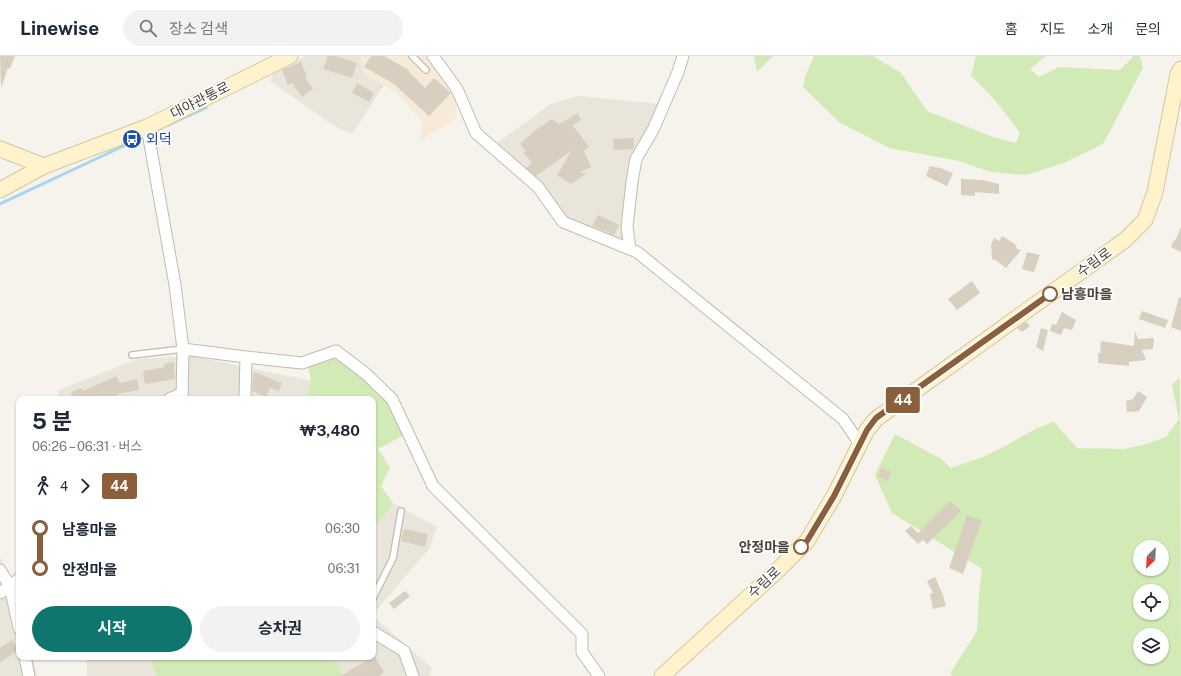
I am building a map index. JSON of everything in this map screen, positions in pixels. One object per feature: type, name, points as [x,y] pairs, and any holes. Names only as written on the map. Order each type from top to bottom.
[{"type":"main road","name":"대야관통로","points":[[0,190],[44,166],[148,132],[290,56]]},
{"type":"main road","name":"수림로","points":[[662,676],[776,572],[807,541],[834,496],[867,430],[876,418],[1125,240],[1146,220],[1155,192],[1178,74],[1181,69]]},
{"type":"main road","points":[[0,148],[44,166]]},
{"type":"street","points":[[433,56],[457,89],[476,132],[538,187],[563,222],[637,252],[843,419],[860,444]]},
{"type":"street","points":[[630,249],[627,227],[636,159],[653,130],[678,72],[683,56]]},
{"type":"street","points":[[148,132],[175,285],[183,349],[182,396]]},
{"type":"street","points":[[183,349],[302,363],[336,351],[365,373],[392,399],[433,486],[582,634],[582,652],[599,676]]},
{"type":"street","points":[[245,396],[246,357]]},
{"type":"street","points":[[0,570],[10,586],[16,614]]},
{"type":"street","points":[[0,593],[16,581]]},
{"type":"street","points":[[376,634],[404,651],[413,676]]},
{"type":"street","points":[[26,660],[29,676]]},
{"type":"lane","points":[[412,56],[426,70]]},
{"type":"lane","points":[[132,355],[183,349]]},
{"type":"lane","points":[[376,592],[393,558],[402,510]]},
{"type":"shaded area","points":[[306,56],[360,56],[365,75],[384,85],[352,134],[336,127],[270,81],[274,71]]},
{"type":"shaded area","points":[[360,56],[425,56],[456,99],[457,118],[419,142],[422,122],[396,92],[365,75]]},
{"type":"shaded area","points":[[578,96],[659,104],[647,130],[624,243],[565,218],[495,144],[551,104]]},
{"type":"shaded area","points":[[192,356],[311,381],[306,396],[59,396],[58,390],[138,359]]},
{"type":"shaded area","points":[[393,503],[437,527],[429,549],[376,611],[376,527]]},
{"type":"shaded area","points":[[0,557],[16,587],[16,660],[34,660],[37,676],[0,676]]},
{"type":"shaded area","points":[[376,619],[432,668],[429,676],[342,676],[318,660],[376,660]]},
{"type":"shaded area","points":[[86,660],[152,660],[156,676],[87,676]]},
{"type":"green space","points":[[754,56],[773,56],[757,72]]},
{"type":"green space","points":[[814,56],[873,56],[901,73],[927,111],[993,137],[1016,143],[1020,133],[985,89],[971,76],[976,56],[1046,56],[1030,69],[1039,77],[1059,67],[1120,70],[1134,56],[1140,56],[1143,68],[1103,144],[1064,163],[1026,175],[991,172],[959,161],[889,148],[839,122],[803,87],[805,77]]},
{"type":"green space","points":[[331,358],[340,358],[386,399],[404,435],[378,449],[390,467],[381,486],[393,503],[376,527],[376,396],[306,396],[311,381],[308,365]]},
{"type":"green space","points":[[1180,377],[1181,676],[952,676],[951,672],[977,631],[982,569],[892,513],[875,475],[895,434],[941,459],[951,468],[983,457],[1037,428],[1054,422],[1077,448],[1124,449],[1143,445],[1166,437],[1179,419],[1172,385]]},
{"type":"green space","points":[[152,660],[327,660],[337,662],[342,676],[156,676]]},
{"type":"building","points":[[0,56],[15,56],[10,69],[8,68],[1,88]]},
{"type":"building","points":[[328,56],[336,56],[357,63],[352,78],[323,69]]},
{"type":"building","points":[[371,56],[384,56],[409,70],[408,71],[425,88],[434,78],[451,93],[429,116],[394,84],[364,67]]},
{"type":"building","points":[[301,62],[307,76],[305,78],[313,89],[302,97],[292,83],[288,85],[282,70]]},
{"type":"building","points":[[357,83],[374,93],[369,102],[352,93]]},
{"type":"building","points":[[578,113],[581,120],[573,125],[589,147],[584,151],[591,167],[580,172],[586,174],[571,184],[557,175],[571,151],[536,176],[526,168],[532,163],[523,153],[526,151],[520,144],[533,132],[552,119],[559,124]]},
{"type":"building","points":[[634,138],[634,149],[614,150],[613,139]]},
{"type":"building","points":[[930,166],[953,173],[947,186],[926,176]]},
{"type":"building","points":[[961,179],[982,180],[999,184],[999,194],[975,192],[975,196],[961,195]]},
{"type":"building","points":[[598,215],[619,225],[614,235],[592,226]]},
{"type":"building","points":[[1181,227],[1181,252],[1171,247]]},
{"type":"building","points":[[1002,236],[1015,244],[1017,249],[1021,250],[1006,268],[992,259],[991,244],[994,238],[999,241]]},
{"type":"building","points":[[1027,252],[1040,255],[1034,272],[1022,269]]},
{"type":"building","points":[[972,281],[980,293],[957,310],[948,299]]},
{"type":"building","points":[[1179,297],[1181,298],[1181,331],[1171,327]]},
{"type":"building","points":[[1142,311],[1168,320],[1165,328],[1139,319]]},
{"type":"building","points":[[1062,312],[1076,320],[1072,330],[1064,328],[1061,335],[1050,331],[1052,324],[1056,325]]},
{"type":"building","points":[[1026,322],[1030,326],[1022,332],[1017,328]]},
{"type":"building","points":[[1041,328],[1048,330],[1043,351],[1036,347]]},
{"type":"building","points":[[1135,331],[1138,339],[1154,338],[1153,349],[1142,350],[1146,360],[1129,362],[1129,366],[1098,363],[1098,353],[1100,353],[1101,341],[1134,346]]},
{"type":"building","points":[[174,362],[175,379],[145,384],[143,371],[165,367],[164,364]]},
{"type":"building","points":[[254,372],[282,383],[279,391],[270,388],[266,396],[264,396],[252,391]]},
{"type":"building","points":[[116,376],[120,383],[137,379],[139,390],[117,394],[118,396],[73,396],[71,392],[81,388],[83,391]]},
{"type":"building","points":[[1138,391],[1147,397],[1139,411],[1127,412],[1126,401],[1133,399]]},
{"type":"building","points":[[881,468],[891,472],[888,481],[878,477]]},
{"type":"building","points":[[950,501],[961,511],[927,544],[923,540],[918,544],[905,531],[911,526],[918,533]]},
{"type":"building","points":[[967,515],[982,520],[963,574],[949,568]]},
{"type":"building","points":[[404,529],[428,534],[425,547],[401,541]]},
{"type":"building","points":[[935,577],[946,606],[933,609],[930,594],[933,593],[927,581]]},
{"type":"building","points":[[405,591],[410,596],[394,609],[389,603]]},
{"type":"building","points":[[12,640],[16,646],[16,652],[0,662],[0,648]]},
{"type":"building","points":[[376,659],[384,672],[379,676],[340,676],[368,660],[376,660]]},
{"type":"waterway","points":[[159,129],[206,108]]},
{"type":"waterway","points":[[0,204],[147,135]]},
{"type":"bus line","name":"44","points":[[801,547],[807,541],[834,496],[867,430],[876,418],[1050,294]]},
{"type":"place","name":"외덕","points":[[132,139]]},
{"type":"place","name":"남흥마을","points":[[1050,294]]},
{"type":"place","name":"안정마을","points":[[801,547]]}]
